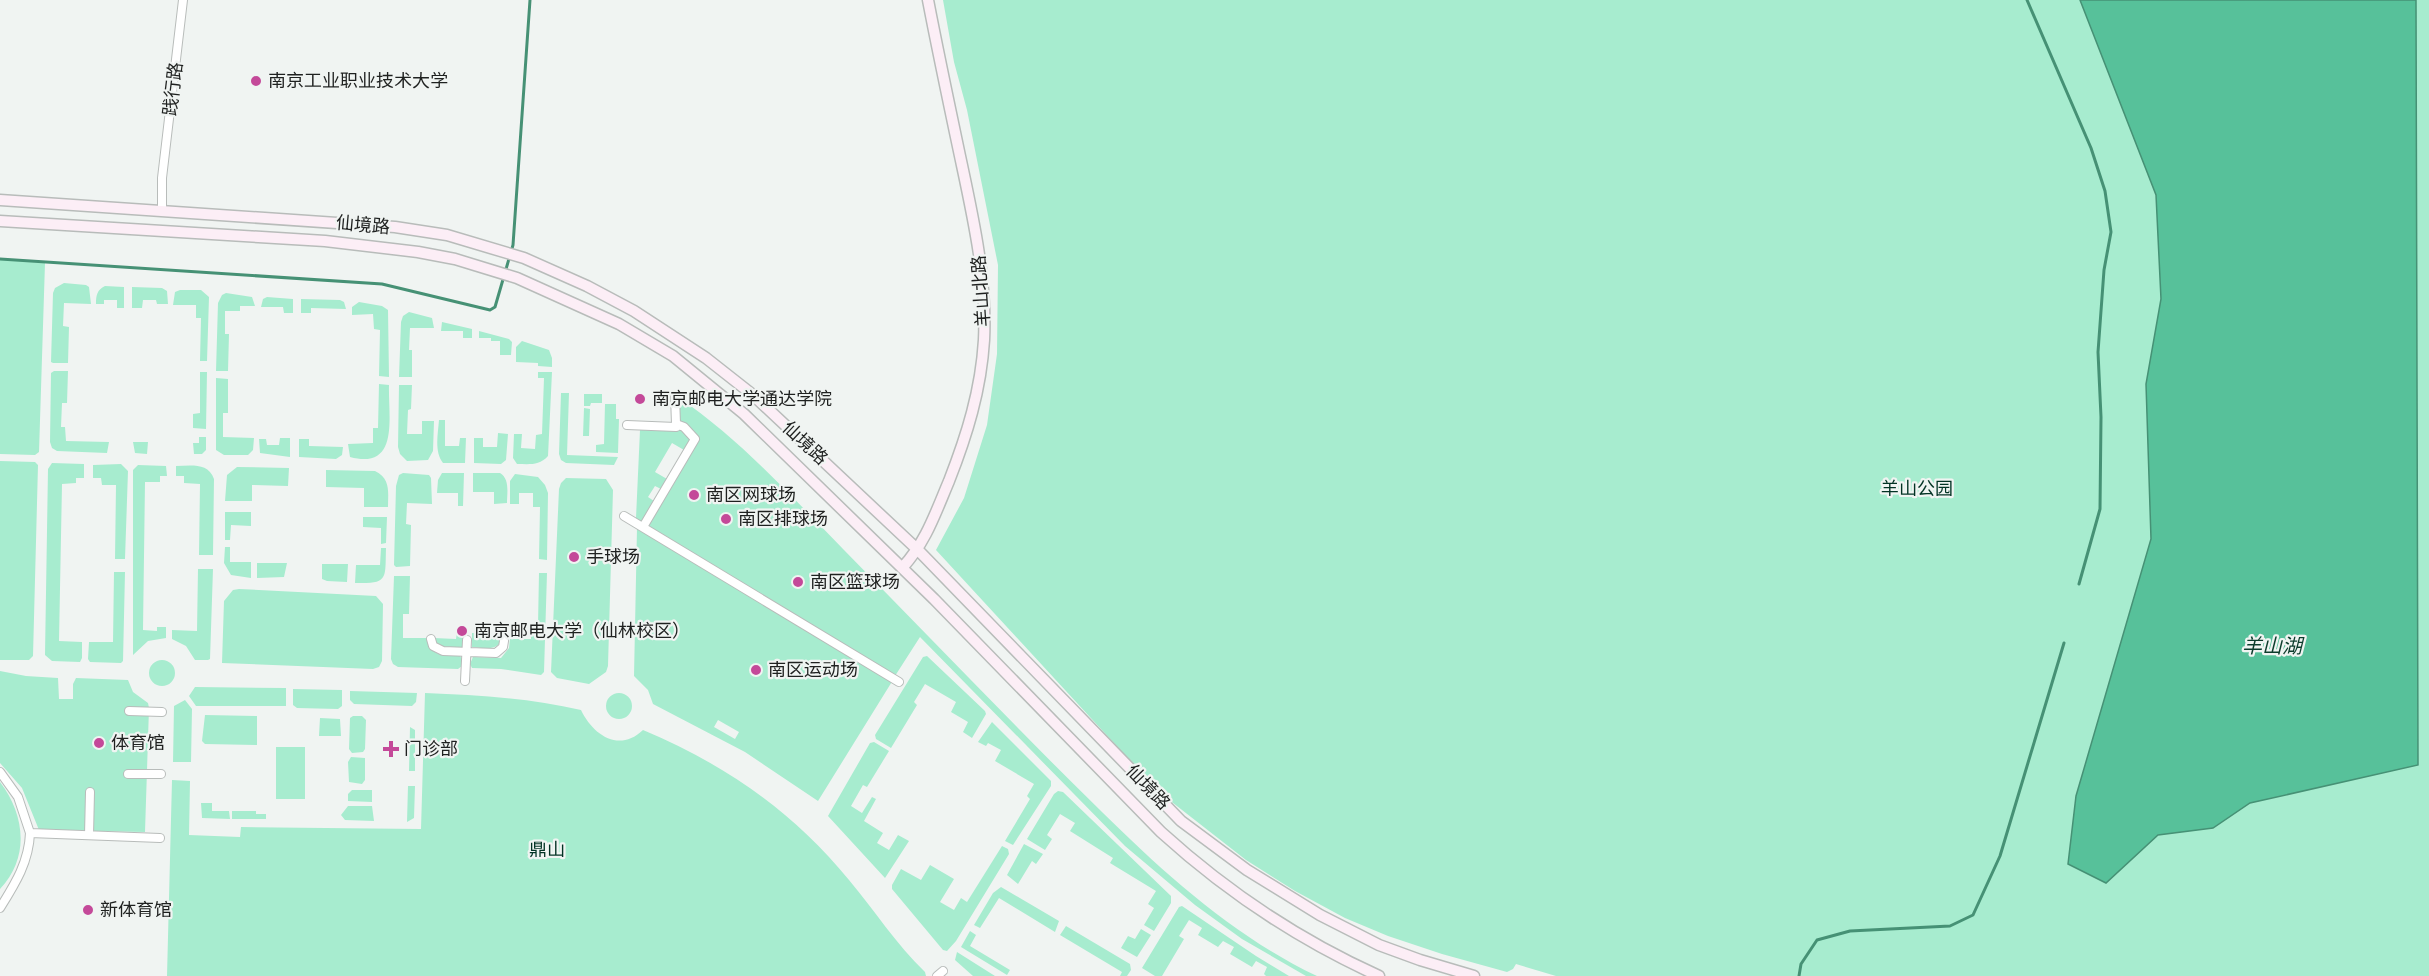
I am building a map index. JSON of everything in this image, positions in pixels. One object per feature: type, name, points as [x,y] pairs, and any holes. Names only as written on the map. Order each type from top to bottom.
[{"type":"main road","name":"羊山北路","points":[[902,568],[918,550],[931,525],[968,433],[977,394],[984,339],[984,291],[978,246],[928,0]]},
{"type":"main road","name":"仙境路","points":[[0,200],[395,227],[447,235],[494,248],[524,258],[587,286],[634,311],[706,357],[788,427],[918,550],[1181,821],[1247,870],[1320,915],[1359,935],[1420,960],[1474,976]]},
{"type":"main road","points":[[161,231],[162,210]]},
{"type":"main road","name":"仙境路","points":[[0,221],[375,246],[455,259],[517,278],[619,324],[688,367],[744,414],[902,568],[1161,832],[1194,862],[1234,894],[1281,925],[1348,962],[1379,976]]},
{"type":"street","name":"践行路","points":[[162,210],[162,178],[183,0]]},
{"type":"street","points":[[627,425],[676,427],[675,396]]},
{"type":"street","points":[[643,527],[695,439],[684,427],[676,423]]},
{"type":"street","points":[[624,516],[899,682]]},
{"type":"street","points":[[431,639],[437,650],[466,653],[496,653],[503,647],[504,641]]},
{"type":"street","points":[[465,681],[467,640]]},
{"type":"street","points":[[129,711],[162,712]]},
{"type":"street","points":[[0,772],[18,797],[30,833],[30,846],[20,876],[0,908]]},
{"type":"street","points":[[128,774],[161,774]]},
{"type":"street","points":[[89,835],[90,792]]},
{"type":"street","points":[[30,833],[160,838]]},
{"type":"green space","name":"羊山公园","points":[[943,0],[2429,0],[2429,976],[1556,976],[1516,964],[1507,972],[1388,936],[1345,918],[1295,891],[1246,860],[1159,792],[936,550],[964,498],[987,425],[997,354],[998,265],[967,110],[954,62]]},
{"type":"green space","points":[[0,259],[45,263],[39,452],[35,455],[0,454]]},
{"type":"green space","points":[[64,283],[89,287],[91,304],[64,303],[63,326],[69,327],[68,363],[53,363],[51,362],[53,293],[55,288]]},
{"type":"green space","points":[[105,286],[124,287],[124,308],[117,308],[117,300],[104,300],[104,304],[96,304],[100,289]]},
{"type":"green space","points":[[132,287],[162,288],[167,291],[168,304],[157,304],[156,300],[143,300],[142,308],[132,308]]},
{"type":"green space","points":[[201,290],[209,297],[207,361],[200,361],[201,318],[196,318],[196,305],[173,305],[175,292]]},
{"type":"green space","points":[[226,293],[252,297],[255,306],[240,306],[240,311],[225,311],[225,334],[229,334],[228,371],[216,371],[218,303],[222,295]]},
{"type":"green space","points":[[267,297],[293,299],[293,313],[284,313],[283,307],[261,307],[263,299]]},
{"type":"green space","points":[[301,299],[340,300],[344,302],[346,309],[311,308],[311,313],[301,313]]},
{"type":"green space","points":[[359,302],[382,306],[388,310],[389,377],[379,376],[380,330],[374,329],[373,314],[352,315],[352,307]]},
{"type":"green space","points":[[409,312],[432,318],[434,328],[410,328],[409,350],[412,350],[412,377],[399,377],[401,322],[403,316]]},
{"type":"green space","points":[[442,322],[472,329],[472,338],[463,338],[463,331],[441,331]]},
{"type":"green space","points":[[479,331],[509,339],[512,342],[511,355],[500,355],[500,341],[479,338]]},
{"type":"green space","points":[[522,341],[549,350],[552,367],[538,366],[538,363],[516,362],[516,347]]},
{"type":"green space","points":[[68,371],[67,403],[62,403],[61,427],[65,427],[66,441],[109,442],[107,453],[57,451],[52,448],[50,442],[51,373]]},
{"type":"green space","points":[[200,372],[207,372],[206,429],[193,428],[193,414],[200,413]]},
{"type":"green space","points":[[538,372],[552,372],[548,456],[537,463],[517,464],[513,458],[514,434],[522,434],[521,448],[535,449],[536,435],[542,434],[544,378],[538,378]]},
{"type":"green space","points":[[216,378],[228,379],[228,413],[223,413],[223,437],[254,438],[253,450],[248,455],[224,455],[216,450]]},
{"type":"green space","points":[[379,384],[389,385],[388,438],[384,448],[377,456],[366,459],[350,457],[348,444],[373,443],[373,428],[378,428]]},
{"type":"green space","points":[[399,385],[412,385],[407,434],[422,434],[422,421],[434,421],[433,451],[428,460],[407,461],[400,454],[398,447]]},
{"type":"green space","points":[[561,393],[569,393],[567,455],[618,457],[614,465],[566,463],[561,460],[559,454]]},
{"type":"green space","points":[[584,394],[602,394],[602,403],[591,403],[590,406],[584,406]]},
{"type":"green space","points":[[678,397],[723,431],[765,469],[1037,747],[1151,859],[1230,924],[1258,943],[1317,976],[1306,976],[1242,939],[1195,905],[1125,846],[920,637],[895,676],[647,526],[699,439],[685,424],[677,422]]},
{"type":"green space","points":[[605,404],[616,404],[616,419],[619,419],[618,453],[596,452],[596,445],[604,444]]},
{"type":"green space","points":[[584,408],[590,409],[589,436],[583,436]]},
{"type":"green space","points":[[439,420],[445,420],[445,446],[459,446],[460,438],[466,438],[465,463],[443,463],[440,459],[437,442]]},
{"type":"green space","points":[[677,427],[692,438],[684,450],[672,443],[655,472],[667,479],[661,489],[655,486],[648,497],[654,501],[641,522],[636,518],[640,430],[677,429]]},
{"type":"green space","points":[[498,433],[508,434],[506,460],[501,464],[474,463],[474,438],[483,438],[483,447],[497,447]]},
{"type":"green space","points":[[199,437],[206,437],[206,450],[202,454],[194,454],[193,443],[199,443]]},
{"type":"green space","points":[[280,438],[290,438],[290,457],[260,453],[259,439],[266,439],[267,445],[279,445]]},
{"type":"green space","points":[[299,439],[309,439],[309,446],[343,447],[342,455],[336,459],[299,457]]},
{"type":"green space","points":[[133,442],[148,442],[147,454],[135,453]]},
{"type":"green space","points":[[0,461],[35,462],[38,465],[33,656],[29,660],[0,660]]},
{"type":"green space","points":[[52,463],[84,464],[84,478],[76,478],[76,483],[62,484],[59,641],[82,642],[80,662],[52,661],[45,655],[48,469]]},
{"type":"green space","points":[[121,464],[128,471],[125,559],[115,559],[116,485],[102,485],[101,478],[93,478],[93,465]]},
{"type":"green space","points":[[138,465],[166,466],[167,476],[160,476],[160,482],[145,482],[143,630],[157,631],[157,627],[166,627],[166,638],[148,641],[133,655],[133,470]]},
{"type":"green space","points":[[176,466],[203,467],[214,479],[213,555],[199,555],[200,484],[184,483],[184,476],[176,476]]},
{"type":"green space","points":[[237,467],[289,468],[288,486],[252,485],[252,501],[225,501],[227,475]]},
{"type":"green space","points":[[326,470],[375,471],[386,482],[388,507],[364,507],[364,488],[326,487]]},
{"type":"green space","points":[[403,473],[429,475],[432,504],[407,503],[406,524],[411,525],[410,566],[396,567],[394,565],[396,486],[399,475]]},
{"type":"green space","points":[[442,473],[464,473],[463,506],[458,506],[458,493],[437,493],[438,480]]},
{"type":"green space","points":[[473,473],[500,473],[507,486],[507,503],[494,504],[494,492],[473,492]]},
{"type":"green space","points":[[515,474],[538,477],[548,493],[547,560],[539,559],[540,507],[533,507],[533,493],[519,493],[519,504],[510,504],[510,481]]},
{"type":"green space","points":[[566,478],[606,479],[613,490],[608,666],[606,672],[589,684],[557,678],[551,672],[559,489]]},
{"type":"green space","points":[[225,512],[251,512],[251,526],[231,525],[230,540],[225,540]]},
{"type":"green space","points":[[363,517],[387,517],[386,543],[381,544],[381,528],[363,527]]},
{"type":"green space","name":"南区运动场","points":[[637,528],[893,680],[818,801],[745,752],[653,704],[648,690],[634,676]],"holes":[[[718,720],[739,732],[735,739],[714,727]]]},
{"type":"green space","points":[[225,547],[230,547],[230,562],[251,562],[251,578],[231,575],[224,563]]},
{"type":"green space","points":[[381,548],[386,548],[386,567],[383,577],[379,581],[355,583],[356,565],[380,565]]},
{"type":"green space","points":[[257,563],[287,563],[284,577],[257,578]]},
{"type":"green space","points":[[322,564],[348,564],[347,582],[322,579]]},
{"type":"green space","points":[[198,569],[213,569],[210,659],[208,660],[195,660],[186,646],[172,639],[172,630],[197,631]]},
{"type":"green space","points":[[114,572],[125,572],[123,661],[121,663],[90,662],[88,659],[89,642],[113,642]]},
{"type":"green space","points":[[539,573],[547,573],[544,672],[541,675],[501,669],[472,668],[470,664],[473,657],[501,658],[509,648],[510,639],[531,639],[531,625],[538,625]]},
{"type":"green space","points":[[394,576],[410,576],[409,614],[403,614],[403,638],[427,638],[435,652],[460,656],[462,666],[458,669],[398,667],[393,664],[391,659]]},
{"type":"green space","points":[[233,590],[376,596],[383,604],[382,661],[379,667],[373,669],[222,663],[224,601]]},
{"type":"green space","points":[[457,632],[464,632],[463,648],[437,646],[434,638],[456,639]]},
{"type":"green space","points":[[472,633],[479,633],[479,638],[502,638],[494,647],[472,647]]},
{"type":"green space","points":[[927,656],[986,714],[972,738],[963,732],[968,722],[951,712],[956,702],[925,684],[914,702],[917,705],[891,748],[876,739],[875,735],[923,657]]},
{"type":"green space","points":[[162,660],[171,664],[175,673],[171,682],[162,686],[153,682],[149,673],[153,664]]},
{"type":"green space","points":[[0,671],[26,676],[58,678],[59,699],[73,699],[73,684],[76,678],[128,680],[133,692],[148,703],[149,708],[145,832],[39,830],[22,788],[0,763]]},
{"type":"green space","points":[[195,687],[286,688],[286,706],[196,706],[189,696]]},
{"type":"green space","points":[[293,689],[342,690],[342,706],[338,709],[297,708],[293,705]]},
{"type":"green space","points":[[350,691],[417,693],[416,702],[412,706],[354,704],[350,700]]},
{"type":"green space","name":"鼎山","points":[[425,693],[504,698],[581,710],[592,727],[607,738],[625,740],[643,730],[701,758],[755,792],[805,832],[849,880],[926,976],[167,976],[172,780],[190,781],[189,835],[240,837],[241,827],[421,829]]},
{"type":"green space","points":[[619,693],[628,697],[632,706],[628,715],[619,719],[610,715],[606,706],[610,697]]},
{"type":"green space","points":[[185,700],[192,709],[191,762],[173,762],[174,706]]},
{"type":"green space","points":[[205,715],[257,716],[257,745],[205,744],[202,741]]},
{"type":"green space","points":[[362,716],[366,720],[363,752],[352,753],[349,749],[350,718]]},
{"type":"green space","points":[[320,718],[340,719],[341,736],[319,736]]},
{"type":"green space","points":[[992,722],[1051,781],[1051,786],[1013,845],[1005,841],[1030,799],[1027,796],[1034,784],[995,761],[1001,750],[988,743],[986,746],[978,742]]},
{"type":"green space","points":[[410,727],[415,730],[415,771],[409,771]]},
{"type":"green space","points":[[874,742],[889,751],[867,787],[863,785],[851,806],[862,813],[872,797],[876,799],[864,821],[883,833],[877,843],[889,850],[898,835],[909,841],[885,878],[828,816],[870,743]]},
{"type":"green space","points":[[276,747],[305,747],[305,799],[276,799]]},
{"type":"green space","points":[[351,757],[365,758],[365,780],[362,784],[349,782],[348,762]]},
{"type":"green space","points":[[0,782],[15,808],[21,836],[16,863],[10,877],[0,889]]},
{"type":"green space","points":[[408,786],[415,786],[414,818],[407,822]]},
{"type":"green space","points":[[352,790],[372,790],[372,802],[348,801],[348,794]]},
{"type":"green space","points":[[1058,791],[1063,792],[1171,896],[1171,903],[1154,931],[1144,925],[1154,908],[1148,904],[1156,891],[1110,863],[1113,858],[1070,831],[1075,823],[1060,814],[1047,835],[1052,839],[1045,850],[1027,839]]},
{"type":"green space","points":[[201,803],[212,803],[212,811],[229,811],[230,819],[202,818]]},
{"type":"green space","points":[[348,806],[372,806],[374,821],[345,820],[341,815]]},
{"type":"green space","points":[[232,811],[256,811],[256,814],[266,814],[266,819],[232,819]]},
{"type":"green space","points":[[1024,844],[1043,854],[1036,864],[1032,861],[1018,884],[1007,875]]},
{"type":"green space","points":[[1002,846],[1008,849],[1009,854],[956,941],[947,951],[943,950],[892,889],[901,869],[921,880],[930,865],[954,879],[940,902],[954,910],[961,898],[967,902]]},
{"type":"green space","points":[[1001,887],[1059,921],[1055,932],[999,898],[980,928],[974,925],[993,893]]},
{"type":"green space","points":[[1182,906],[1289,976],[1266,976],[1264,974],[1267,967],[1256,961],[1252,967],[1230,954],[1234,947],[1223,941],[1218,947],[1198,935],[1202,928],[1189,920],[1179,936],[1184,939],[1162,976],[1155,976],[1142,968],[1179,907]]},
{"type":"green space","points":[[1066,926],[1130,964],[1131,970],[1127,976],[1120,976],[1122,972],[1060,935]]},
{"type":"green space","points":[[1141,929],[1151,935],[1137,957],[1121,948],[1128,936],[1135,939]]},
{"type":"green space","points":[[970,931],[976,935],[970,946],[1010,970],[1007,975],[961,947]]},
{"type":"green space","points":[[957,952],[995,976],[973,976],[955,960]]},
{"type":"water","name":"羊山湖","points":[[2080,0],[2416,0],[2418,765],[2250,803],[2213,828],[2158,835],[2106,883],[2068,864],[2076,796],[2151,539],[2146,384],[2161,299],[2156,195]]},
{"type":"waterway","points":[[0,259],[382,284],[490,310],[495,307],[513,245],[530,0]]},
{"type":"waterway","points":[[2027,0],[2091,148],[2105,191],[2111,232],[2104,270],[2098,352],[2101,417],[2100,509],[2079,584]]},
{"type":"waterway","points":[[1799,976],[1801,964],[1817,940],[1850,931],[1950,926],[1973,915],[2000,856],[2064,643]]},
{"type":"place","name":"南京工业职业技术大学","points":[[256,81]]},
{"type":"place","name":"南京邮电大学通达学院","points":[[640,399]]},
{"type":"place","name":"南区网球场","points":[[694,495]]},
{"type":"place","name":"南区排球场","points":[[726,519]]},
{"type":"place","name":"手球场","points":[[574,557]]},
{"type":"place","name":"南区篮球场","points":[[798,582]]},
{"type":"place","name":"南京邮电大学（仙林校区）","points":[[462,631]]},
{"type":"place","name":"南区运动场","points":[[756,670]]},
{"type":"place","name":"体育馆","points":[[99,743]]},
{"type":"place","name":"门诊部","points":[[391,749]]},
{"type":"place","name":"新体育馆","points":[[88,910]]}]
